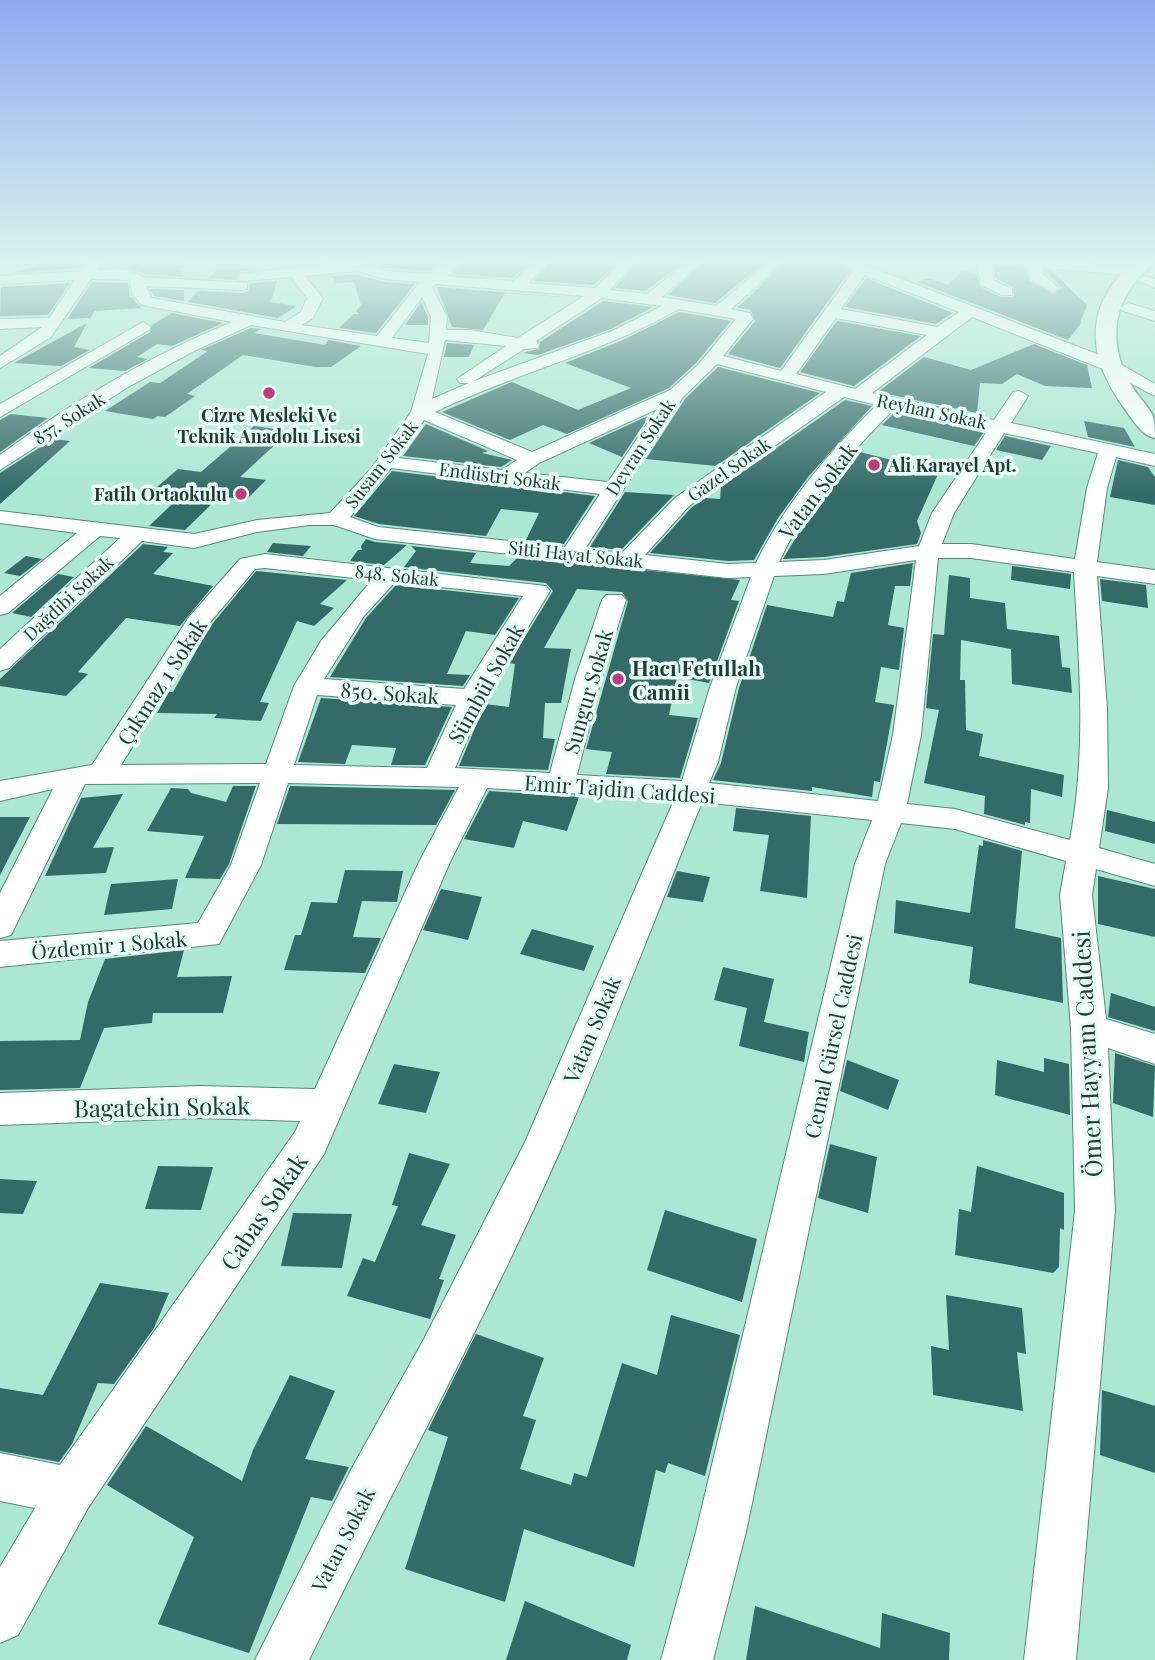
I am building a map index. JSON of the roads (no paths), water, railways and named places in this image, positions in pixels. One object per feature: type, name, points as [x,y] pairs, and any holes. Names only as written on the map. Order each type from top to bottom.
[{"type":"main road","points":[[1108,338],[1109,365],[1155,431]]},
{"type":"main road","points":[[1124,338],[1132,371],[1149,388],[1155,404]]},
{"type":"street","points":[[0,363],[39,338]]},
{"type":"street","points":[[0,412],[124,338]]},
{"type":"street","name":"857. Sokak","points":[[0,464],[58,424],[172,355],[209,338]]},
{"type":"street","points":[[365,338],[382,341],[402,338]]},
{"type":"street","name":"Susam Sokak","points":[[336,519],[386,462],[421,412],[436,338]]},
{"type":"street","points":[[489,338],[565,355]]},
{"type":"street","points":[[457,394],[467,378],[528,338]]},
{"type":"street","points":[[421,412],[457,394],[607,338]]},
{"type":"street","name":"Devran Sokak","points":[[571,554],[676,394],[704,369],[728,338]]},
{"type":"street","points":[[787,375],[813,338]]},
{"type":"street","points":[[863,396],[933,338]]},
{"type":"street","points":[[1044,338],[1109,365],[1149,388]]},
{"type":"street","name":"Reyhan Sokak","points":[[711,358],[863,396],[1155,460]]},
{"type":"street","points":[[505,477],[532,459],[676,394]]},
{"type":"street","name":"Gazel Sokak","points":[[628,560],[682,502],[863,396]]},
{"type":"street","name":"Vatan Sokak","points":[[281,1660],[370,1483],[440,1355],[541,1150],[704,762],[723,687],[764,571],[781,534],[806,496],[841,452],[863,396]]},
{"type":"street","name":"Cemal Gürsel Caddesi","points":[[687,1660],[724,1519],[867,877],[891,810],[907,735],[928,551],[943,513],[1019,396]]},
{"type":"street","points":[[421,412],[532,459]]},
{"type":"street","name":"Ömer Hayyam Caddesi","points":[[1050,1660],[1094,1211],[1089,1028],[1076,895],[1094,788],[1094,721],[1085,565],[1097,488],[1108,451]]},
{"type":"street","name":"Endüstri Sokak","points":[[386,462],[613,489]]},
{"type":"street","name":"Sitti Hayat Sokak","points":[[0,517],[194,541],[257,526],[336,519],[375,533],[696,569],[764,571],[824,567],[928,551],[971,551],[1085,565],[1155,578]]},
{"type":"street","points":[[0,608],[95,529]]},
{"type":"street","name":"Dağdibi Sokak","points":[[0,663],[136,535]]},
{"type":"street","name":"848. Sokak","points":[[255,562],[479,582],[538,591]]},
{"type":"street","name":"Çıkmaz 1 Sokak","points":[[0,926],[51,818],[88,775],[197,622],[248,564],[255,562]]},
{"type":"street","points":[[279,772],[307,686],[330,646],[356,611],[389,576]]},
{"type":"street","name":"Sümbül Sokak","points":[[438,777],[472,698],[538,591]]},
{"type":"street","name":"Sungur Sokak","points":[[561,784],[588,679],[614,600]]},
{"type":"street","name":"850. Sokak","points":[[307,686],[472,698]]},
{"type":"street","name":"Emir Tajdin Caddesi","points":[[44,780],[88,775],[279,772],[438,777],[690,791],[891,810],[955,819],[1155,875]]},
{"type":"street","name":"Özdemir 1 Sokak","points":[[0,954],[207,934],[214,928],[246,865],[279,772]]},
{"type":"street","points":[[0,773],[44,780]]},
{"type":"street","name":"Cabas Sokak","points":[[0,1617],[71,1491],[272,1203],[310,1142],[324,1105],[371,1009],[444,838],[478,779]]},
{"type":"street","points":[[0,791],[44,780]]},
{"type":"street","points":[[1089,1028],[1155,1049]]},
{"type":"street","name":"Bagatekin Sokak","points":[[0,1109],[200,1102],[324,1105]]},
{"type":"street","points":[[0,1477],[71,1491]]},
{"type":"place","name":"Cizre Mesleki Ve Teknik Anadolu Lisesi","points":[[269,393]]},
{"type":"place","name":"Ali Karayel Apt.","points":[[874,465]]},
{"type":"place","name":"Fatih Ortaokulu","points":[[241,494]]},
{"type":"place","name":"Hacı Fetullah Camii","points":[[618,679]]}]
